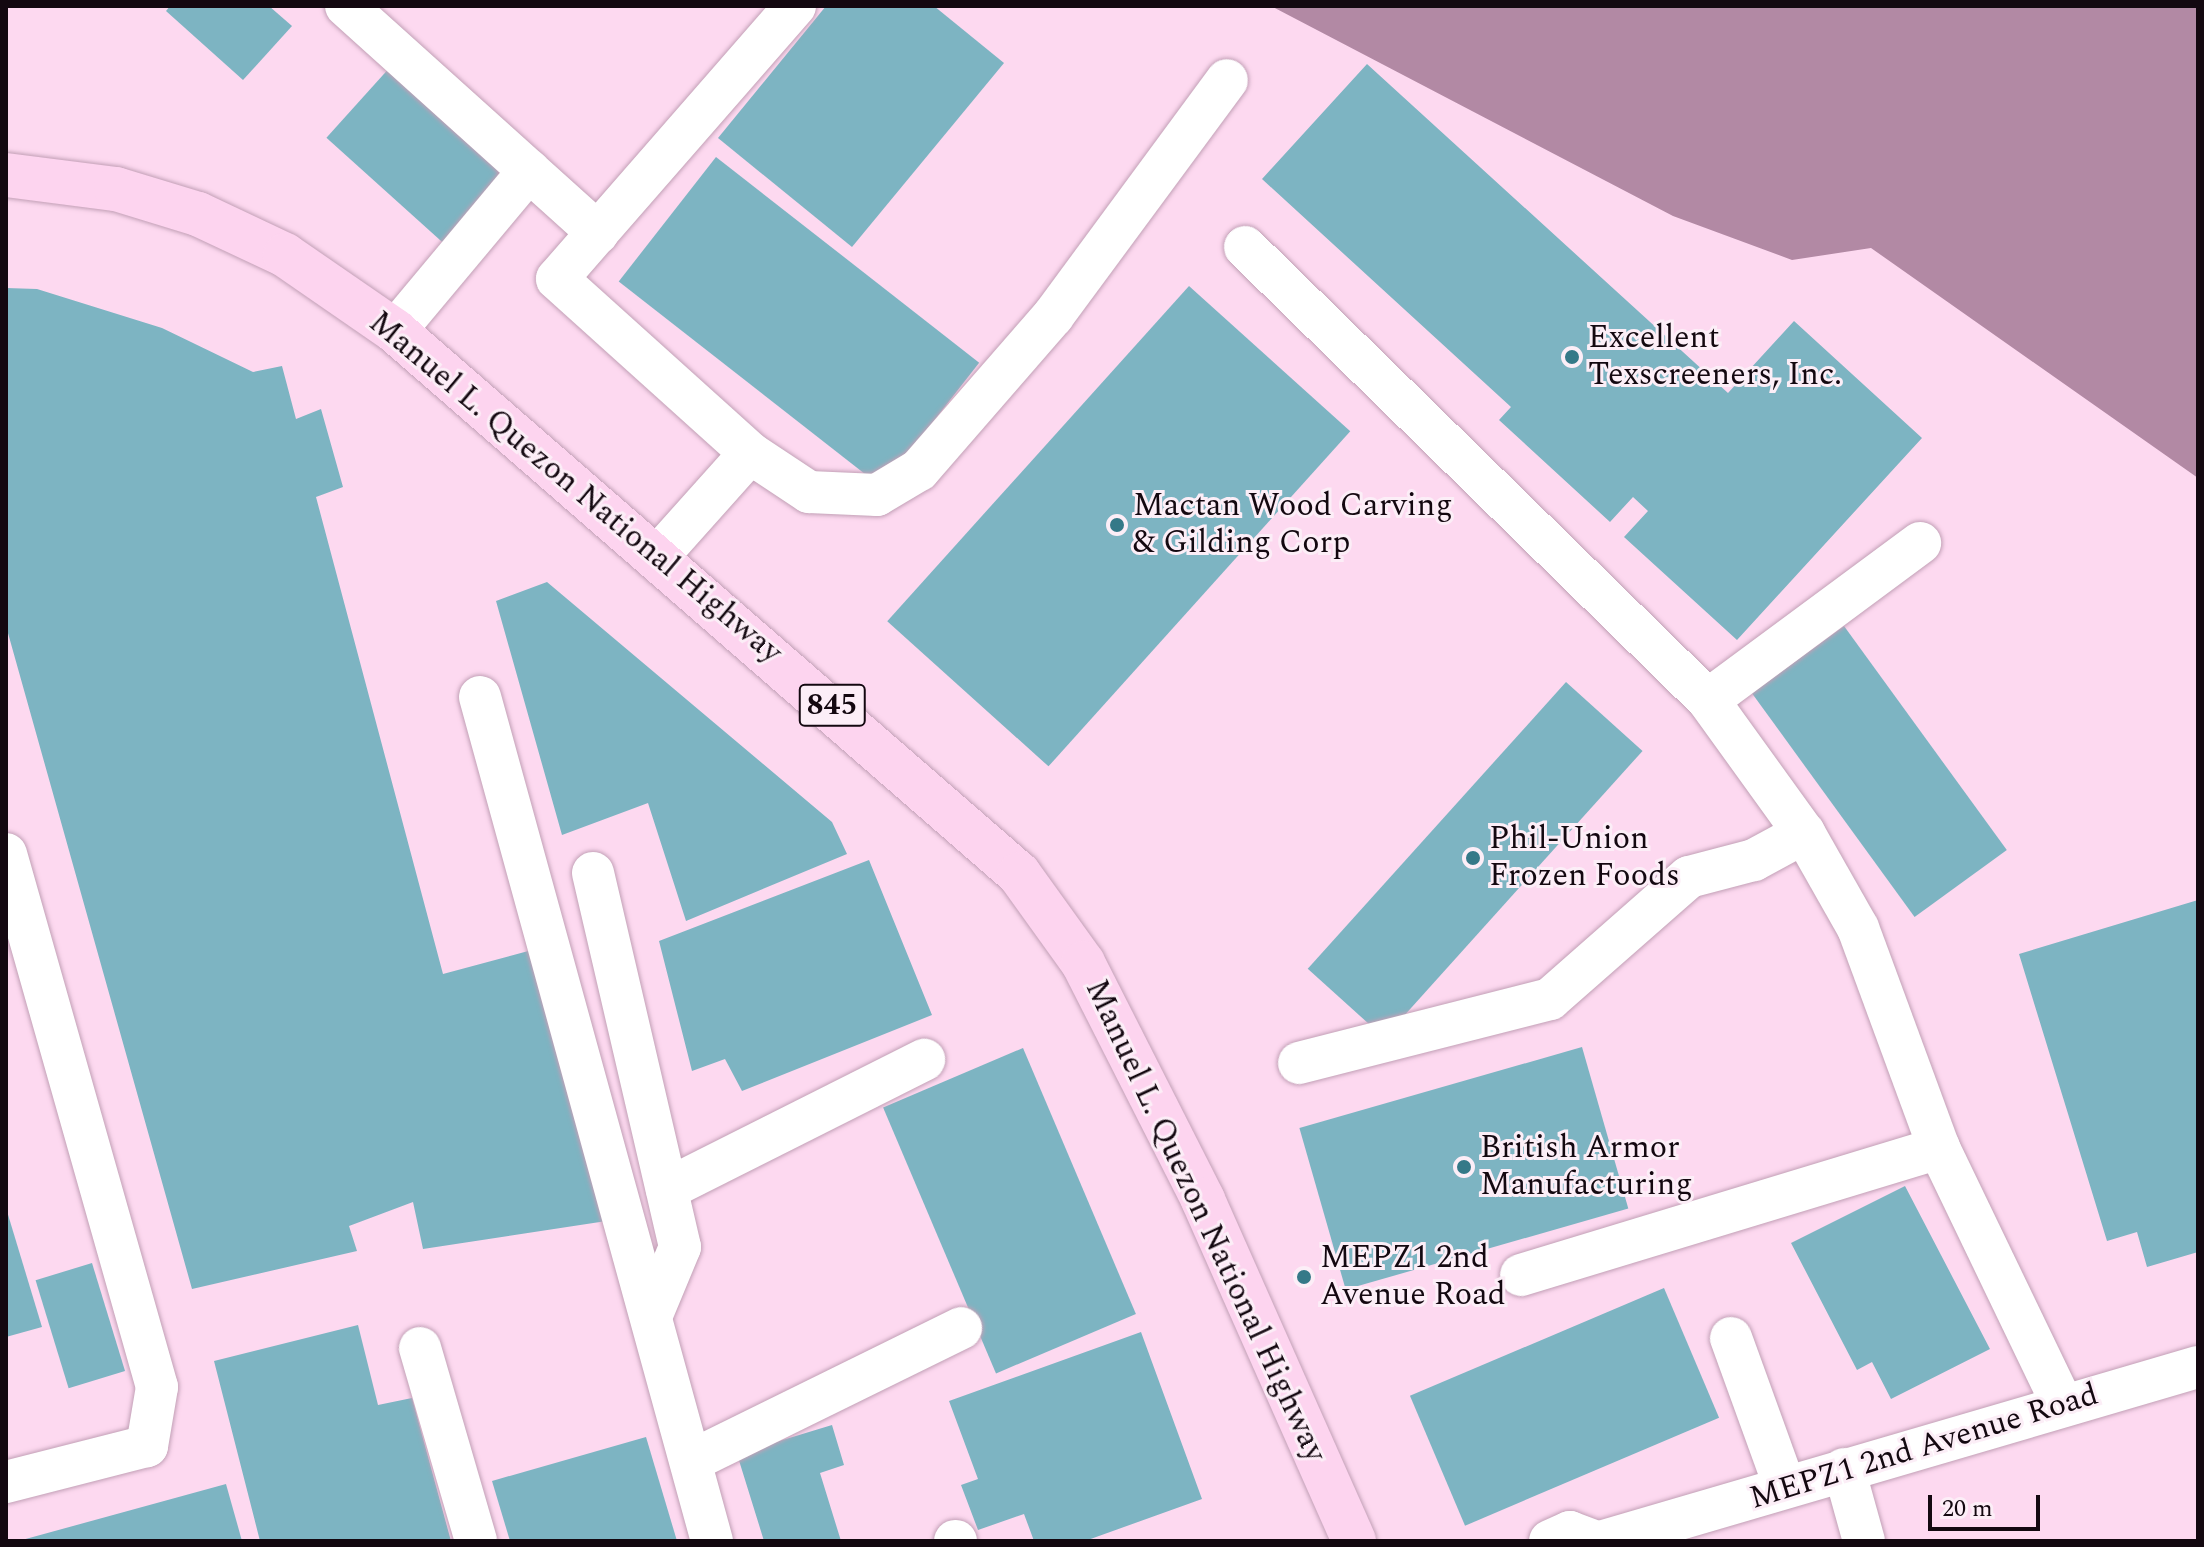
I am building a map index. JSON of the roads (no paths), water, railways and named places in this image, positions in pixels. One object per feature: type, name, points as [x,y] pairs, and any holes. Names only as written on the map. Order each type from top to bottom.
[{"type":"main road","name":"Manuel L. Quezon National Highway","points":[[6,175],[116,189],[198,214],[285,255],[395,331],[658,556],[1019,874],[1083,963],[1203,1200],[1354,1541]]},
{"type":"street","points":[[346,6],[598,233]]},
{"type":"street","points":[[795,6],[557,279],[750,453],[809,492],[877,495],[919,470],[1053,316],[1227,80]]},
{"type":"street","points":[[395,331],[529,171]]},
{"type":"street","points":[[1245,247],[1708,700],[1804,833],[1858,928],[1939,1148],[2062,1404]]},
{"type":"street","points":[[658,556],[750,453]]},
{"type":"street","points":[[1708,700],[1920,543]]},
{"type":"street","points":[[480,697],[653,1312],[712,1541]]},
{"type":"street","points":[[1299,1063],[1550,999],[1689,877],[1754,860],[1804,833]]},
{"type":"street","points":[[6,854],[157,1387],[147,1446],[6,1482]]},
{"type":"street","points":[[593,873],[667,1189],[679,1263],[653,1312]]},
{"type":"street","points":[[667,1189],[924,1060]]},
{"type":"street","points":[[1521,1275],[1939,1148]]},
{"type":"street","points":[[691,1461],[961,1328]]},
{"type":"street","points":[[1731,1338],[1785,1487]]},
{"type":"street","points":[[420,1348],[476,1541]]},
{"type":"street","name":"MEPZ1 2nd Avenue Road","points":[[1604,1541],[1700,1528],[1785,1487],[2062,1404],[2198,1367]]},
{"type":"street","points":[[1844,1469],[1864,1541]]},
{"type":"street","points":[[1550,1541],[1570,1532],[1593,1541]]},
{"type":"place","name":"Excellent Texscreeners, Inc.","points":[[1572,357]]},
{"type":"place","name":"Mactan Wood Carving & Gilding Corp","points":[[1117,525]]},
{"type":"place","name":"Phil-Union Frozen Foods","points":[[1473,858]]},
{"type":"place","name":"British Armor Manufacturing","points":[[1464,1167]]},
{"type":"place","name":"MEPZ1 2nd Avenue Road","points":[[1304,1277]]}]
